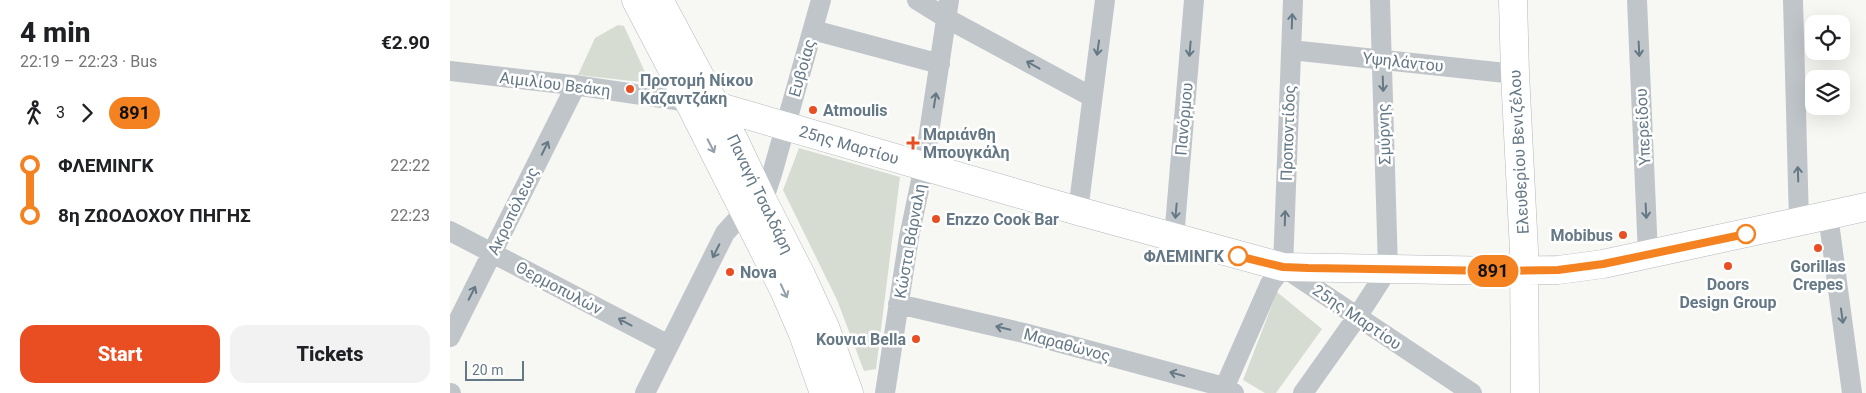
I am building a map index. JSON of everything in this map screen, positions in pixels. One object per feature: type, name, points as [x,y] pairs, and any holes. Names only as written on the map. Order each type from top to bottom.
[{"type":"street","name":"Παναγή Τσαλδάρη","points":[[636,0],[689,102],[815,304],[849,393]]},
{"type":"street","name":"Παναγή Τσαλδάρη","points":[[659,0],[716,106],[824,393]]},
{"type":"street","name":"Ευβοίας","points":[[753,207],[772,174],[820,0]]},
{"type":"street","points":[[917,0],[948,9],[1092,97]]},
{"type":"street","points":[[1078,211],[1105,0]]},
{"type":"street","name":"Πανόρμου","points":[[1174,238],[1194,0]]},
{"type":"street","name":"Προποντίδος","points":[[1283,267],[1293,0]]},
{"type":"street","name":"Σμύρνης","points":[[1380,0],[1388,268]]},
{"type":"street","name":"Ελευθερίου Βενιζέλου","points":[[1513,0],[1524,270],[1525,393]]},
{"type":"street","name":"Υπερείδου","points":[[1637,0],[1648,255]]},
{"type":"street","points":[[1793,0],[1799,222]]},
{"type":"street","name":"Κώστα Βάρναλη","points":[[885,393],[909,237],[924,166],[948,9]]},
{"type":"street","points":[[813,30],[940,64]]},
{"type":"street","name":"Υψηλάντου","points":[[1292,50],[1515,74]]},
{"type":"street","name":"Αιμιλίου Βεάκη","points":[[450,71],[576,85],[689,102]]},
{"type":"street","name":"Ακροπόλεως","points":[[450,337],[576,85]]},
{"type":"street","name":"25ης Μαρτίου","points":[[689,102],[716,106],[1078,211],[1283,267],[1472,393]]},
{"type":"street","points":[[645,393],[725,233],[753,207]]},
{"type":"street","points":[[1227,391],[1270,284],[1283,267],[1558,270],[1648,255],[1866,207]]},
{"type":"street","points":[[1828,216],[1852,393]]},
{"type":"street","name":"Θερμοπυλών","points":[[450,231],[669,345]]},
{"type":"street","points":[[1303,393],[1357,317],[1388,268]]},
{"type":"street","name":"Μαραθώνος","points":[[898,304],[1024,333],[1227,391]]},
{"type":"shaded area","points":[[618,25],[624,26],[650,83],[578,75],[595,38]]},
{"type":"shaded area","points":[[799,148],[900,177],[876,369],[864,371],[837,300],[783,190]]},
{"type":"shaded area","points":[[1277,292],[1322,329],[1276,393],[1265,393],[1243,380]]},
{"type":"bus line","name":"891","points":[[1238,256],[1283,267],[1501,271],[1558,270],[1603,264],[1746,234]]},
{"type":"place","name":"Προτομή Νίκου Καζαντζάκη","points":[[630,89]]},
{"type":"place","name":"Atmoulis","points":[[813,110]]},
{"type":"place","name":"Μαριάνθη Μπουγκάλη","points":[[913,143]]},
{"type":"place","name":"Enzzo Cook Bar","points":[[936,219]]},
{"type":"place","name":"Mobibus","points":[[1623,235]]},
{"type":"place","name":"Gorillas Crepes","points":[[1818,248]]},
{"type":"place","name":"ΦΛΕΜΙΝΓΚ","points":[[1238,256]]},
{"type":"place","name":"Doors Design Group","points":[[1728,266]]},
{"type":"place","name":"Nova","points":[[730,272]]},
{"type":"place","name":"Κουνια Bella","points":[[916,339]]}]
